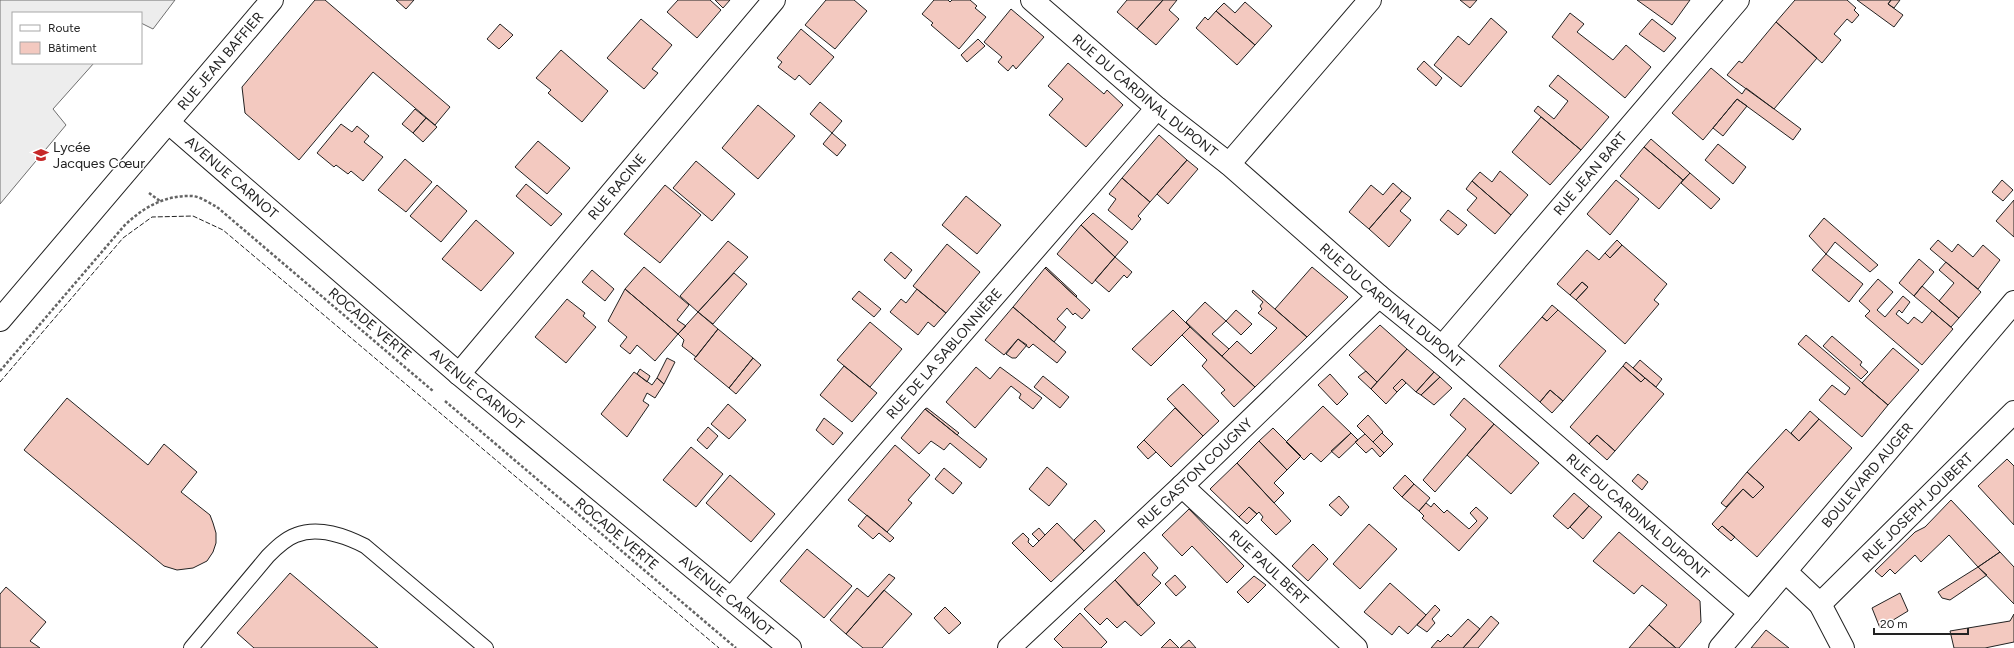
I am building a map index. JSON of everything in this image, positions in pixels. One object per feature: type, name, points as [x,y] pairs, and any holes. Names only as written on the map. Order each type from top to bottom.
[{"type":"street","name":"RUE JEAN BAFFIER","points":[[0,320],[272,0]]},
{"type":"street","name":"RUE RACINE","points":[[459,374],[774,0]]},
{"type":"street","name":"RUE DU CARDINAL DUPONT","points":[[1032,0],[1157,108],[1229,164],[1379,296],[1442,347],[1750,613]]},
{"type":"street","points":[[1229,164],[1370,0]]},
{"type":"street","name":"RUE JEAN BART","points":[[1442,347],[1738,0]]},
{"type":"street","name":"RUE DE LA SABLONNIÈRE","points":[[731,599],[1157,108]]},
{"type":"street","name":"AVENUE CARNOT","points":[[169,123],[459,374],[790,648]]},
{"type":"street","name":"RUE GASTON COUGNY","points":[[1009,648],[1182,486],[1379,296]]},
{"type":"street","name":"BOULEVARD AUGER","points":[[1720,648],[2014,302]]},
{"type":"street","name":"RUE JOSEPH JOUBERT","points":[[1820,604],[2014,412]]},
{"type":"street","name":"RUE PAUL BERT","points":[[1182,486],[1356,648]]},
{"type":"street","points":[[1786,572],[1820,604],[1842,648]]},
{"type":"lane","points":[[191,648],[268,556],[283,542],[296,535],[322,532],[350,538],[365,546],[486,648]]},
{"type":"path","points":[[149,192],[160,201]]},
{"type":"path","name":"ROCADE VERTE","points":[[0,371],[124,226],[138,212],[160,201],[192,195],[217,207],[434,392]]},
{"type":"path","name":"ROCADE VERTE","points":[[440,397],[736,648]]},
{"type":"shaded area","points":[[0,0],[175,0],[153,29],[142,24],[142,12],[12,12],[12,64],[93,64],[53,109],[66,125],[0,204]]},
{"type":"building","points":[[315,0],[325,0],[450,107],[435,125],[373,72],[299,160],[245,113],[242,87]]},
{"type":"building","points":[[396,0],[414,0],[406,9]]},
{"type":"building","points":[[678,0],[710,0],[721,10],[697,38],[667,12]]},
{"type":"building","points":[[715,0],[730,0],[723,8]]},
{"type":"building","points":[[826,0],[854,0],[867,11],[835,49],[805,25]]},
{"type":"building","points":[[934,0],[948,0],[950,2],[952,0],[970,0],[977,6],[975,8],[986,17],[959,49],[931,25],[933,23],[922,14]]},
{"type":"building","points":[[1127,0],[1163,0],[1137,29],[1117,12]]},
{"type":"building","points":[[1163,0],[1177,0],[1169,10],[1179,19],[1156,45],[1137,29]]},
{"type":"building","points":[[1460,0],[1477,0],[1470,8]]},
{"type":"building","points":[[1637,0],[1690,0],[1672,25]]},
{"type":"building","points":[[1795,0],[1847,0],[1856,8],[1854,10],[1859,15],[1852,23],[1847,19],[1834,34],[1841,40],[1822,63],[1776,22]]},
{"type":"building","points":[[1857,0],[1891,0],[1888,4],[1903,15],[1894,27]]},
{"type":"building","points":[[1891,0],[1900,0],[1894,8],[1888,4]]},
{"type":"building","points":[[1245,2],[1272,26],[1255,45],[1216,11],[1224,3],[1235,13]]},
{"type":"building","points":[[1011,9],[1044,37],[1016,69],[1013,65],[1008,71],[998,62],[1002,57],[984,42]]},
{"type":"building","points":[[1216,11],[1255,45],[1237,65],[1196,28],[1205,17],[1208,20]]},
{"type":"building","points":[[1570,13],[1584,24],[1577,32],[1613,60],[1626,45],[1651,67],[1625,98],[1552,37]]},
{"type":"building","points":[[1491,18],[1507,32],[1461,87],[1434,65],[1458,36],[1469,45]]},
{"type":"building","points":[[641,19],[672,45],[652,69],[658,73],[644,89],[607,58]]},
{"type":"building","points":[[1652,19],[1676,38],[1664,52],[1639,34]]},
{"type":"building","points":[[1776,22],[1817,58],[1774,109],[1727,75],[1739,61],[1742,63]]},
{"type":"building","points":[[500,24],[513,35],[499,49],[487,39]]},
{"type":"building","points":[[801,29],[834,57],[810,85],[799,75],[795,80],[778,67],[782,62],[777,58]]},
{"type":"building","points":[[978,39],[985,46],[967,62],[961,55]]},
{"type":"building","points":[[561,50],[608,91],[582,122],[548,93],[551,90],[536,78]]},
{"type":"building","points":[[1424,61],[1442,78],[1436,86],[1417,69]]},
{"type":"building","points":[[1068,63],[1104,94],[1107,90],[1123,105],[1086,147],[1049,115],[1063,99],[1048,86]]},
{"type":"building","points":[[1711,68],[1742,94],[1746,88],[1801,129],[1793,140],[1737,99],[1703,140],[1672,113]]},
{"type":"building","points":[[1558,75],[1609,117],[1581,150],[1534,111],[1538,106],[1554,119],[1568,101],[1549,86]]},
{"type":"building","points":[[1737,99],[1747,106],[1723,136],[1713,128]]},
{"type":"building","points":[[820,102],[842,121],[832,133],[810,114]]},
{"type":"building","points":[[758,105],[795,136],[758,179],[722,148]]},
{"type":"building","points":[[415,109],[426,118],[413,133],[402,124]]},
{"type":"building","points":[[1541,117],[1581,150],[1550,185],[1512,152]]},
{"type":"building","points":[[426,118],[437,127],[423,142],[413,133]]},
{"type":"building","points":[[341,124],[352,132],[357,126],[369,136],[364,142],[383,157],[363,181],[351,171],[348,174],[336,165],[334,167],[317,153]]},
{"type":"building","points":[[832,133],[846,145],[837,156],[823,144]]},
{"type":"building","points":[[1159,135],[1187,160],[1150,202],[1122,178]]},
{"type":"building","points":[[1651,139],[1690,173],[1683,180],[1644,147]]},
{"type":"building","points":[[538,141],[570,168],[547,194],[515,167]]},
{"type":"building","points":[[1718,144],[1746,167],[1733,184],[1705,160]]},
{"type":"building","points":[[1644,147],[1683,180],[1659,209],[1620,176]]},
{"type":"building","points":[[405,159],[432,182],[406,212],[378,190]]},
{"type":"building","points":[[1187,160],[1198,169],[1168,204],[1157,194]]},
{"type":"building","points":[[696,161],[735,194],[712,221],[673,188]]},
{"type":"building","points":[[1500,171],[1528,195],[1511,215],[1472,181],[1480,172],[1492,182]]},
{"type":"building","points":[[1690,173],[1720,199],[1711,209],[1681,183]]},
{"type":"building","points":[[1122,178],[1150,202],[1138,216],[1141,219],[1132,230],[1108,210],[1116,199],[1109,194]]},
{"type":"building","points":[[1616,180],[1639,199],[1610,235],[1587,214]]},
{"type":"building","points":[[2002,180],[2013,190],[2003,201],[1992,192]]},
{"type":"building","points":[[1472,181],[1511,215],[1495,234],[1467,210],[1477,198],[1466,189]]},
{"type":"building","points":[[1393,183],[1402,191],[1369,229],[1349,212],[1371,185],[1383,195]]},
{"type":"building","points":[[526,184],[562,214],[551,226],[516,196]]},
{"type":"building","points":[[437,185],[467,211],[441,242],[410,216]]},
{"type":"building","points":[[665,185],[701,215],[660,263],[624,234]]},
{"type":"building","points":[[1402,191],[1411,198],[1400,211],[1411,220],[1389,247],[1369,229]]},
{"type":"building","points":[[966,196],[1001,225],[977,254],[942,225]]},
{"type":"building","points":[[2014,200],[2014,237],[1996,221]]},
{"type":"building","points":[[1448,210],[1467,225],[1458,235],[1440,220]]},
{"type":"building","points":[[1093,213],[1128,242],[1115,257],[1081,225]]},
{"type":"building","points":[[1824,218],[1878,265],[1870,272],[1835,242],[1826,254],[1809,236]]},
{"type":"building","points":[[476,220],[514,253],[481,291],[442,259]]},
{"type":"building","points":[[1081,225],[1115,257],[1092,284],[1057,254]]},
{"type":"building","points":[[1617,240],[1622,245],[1610,258],[1605,253]]},
{"type":"building","points":[[1938,240],[1952,252],[1958,244],[1973,257],[1983,245],[2000,260],[1978,289],[1930,249]]},
{"type":"building","points":[[728,241],[748,257],[698,312],[680,296]]},
{"type":"building","points":[[947,244],[980,272],[946,313],[913,286]]},
{"type":"building","points":[[1622,245],[1667,284],[1654,300],[1659,304],[1625,344],[1576,300],[1588,287],[1582,282],[1570,295],[1557,284],[1587,250],[1599,260],[1605,253],[1610,258]]},
{"type":"building","points":[[891,252],[912,270],[905,279],[884,260]]},
{"type":"building","points":[[1826,254],[1863,284],[1849,302],[1812,270]]},
{"type":"building","points":[[1115,257],[1132,272],[1127,278],[1124,275],[1109,292],[1095,280]]},
{"type":"building","points":[[1919,259],[1934,272],[1914,296],[1899,283]]},
{"type":"building","points":[[1946,262],[1981,292],[1959,318],[1939,301],[1954,283],[1939,270]]},
{"type":"building","points":[[644,267],[689,305],[677,320],[686,326],[678,334],[625,289]]},
{"type":"building","points":[[1046,267],[1077,296],[1076,297],[1045,268]]},
{"type":"building","points":[[1312,267],[1348,297],[1307,337],[1275,309]]},
{"type":"building","points":[[1045,268],[1090,310],[1082,319],[1075,313],[1073,315],[1067,308],[1057,319],[1066,327],[1054,342],[1013,307]]},
{"type":"building","points":[[592,270],[614,289],[605,301],[582,282]]},
{"type":"building","points":[[734,273],[747,284],[713,324],[698,312]]},
{"type":"building","points":[[1878,279],[1893,292],[1877,310],[1885,317],[1903,296],[1910,302],[1902,313],[1899,310],[1896,314],[1908,324],[1914,317],[1922,323],[1932,311],[1953,329],[1922,365],[1865,316],[1870,311],[1859,301]]},
{"type":"building","points":[[1582,282],[1588,287],[1576,300],[1570,295]]},
{"type":"building","points":[[1922,286],[1959,318],[1951,327],[1914,296]]},
{"type":"building","points":[[625,289],[678,334],[655,361],[637,345],[630,354],[620,346],[627,337],[608,321]]},
{"type":"building","points":[[917,289],[946,313],[934,327],[928,322],[918,335],[890,312],[901,299],[906,303]]},
{"type":"building","points":[[1253,290],[1307,337],[1255,387],[1222,356],[1237,341],[1251,354],[1277,328],[1258,313],[1262,309],[1260,306],[1263,302],[1252,292]]},
{"type":"building","points":[[859,291],[881,309],[874,317],[852,299]]},
{"type":"building","points":[[567,299],[585,313],[583,316],[596,327],[566,363],[535,337]]},
{"type":"building","points":[[1205,302],[1226,321],[1212,334],[1229,349],[1222,356],[1186,322]]},
{"type":"building","points":[[1552,305],[1558,310],[1547,321],[1542,317]]},
{"type":"building","points":[[1013,307],[1066,352],[1057,363],[1033,344],[1029,348],[1018,339],[1004,355],[985,340]]},
{"type":"building","points":[[1173,310],[1190,327],[1151,366],[1132,349]]},
{"type":"building","points":[[1236,310],[1252,324],[1241,335],[1226,321]]},
{"type":"building","points":[[1558,310],[1606,351],[1563,401],[1550,390],[1540,402],[1499,366],[1542,317],[1547,321]]},
{"type":"building","points":[[698,312],[718,329],[696,357],[682,346],[684,340],[678,334]]},
{"type":"building","points":[[870,322],[902,349],[870,387],[837,360]]},
{"type":"building","points":[[1380,325],[1407,349],[1377,382],[1349,355]]},
{"type":"building","points":[[1190,327],[1255,387],[1234,407],[1221,393],[1225,390],[1202,366],[1207,360],[1182,335]]},
{"type":"building","points":[[718,329],[753,358],[729,388],[694,359]]},
{"type":"building","points":[[1806,335],[1888,405],[1862,437],[1819,400],[1832,385],[1845,395],[1850,388],[1798,344]]},
{"type":"building","points":[[1832,336],[1862,362],[1860,365],[1868,372],[1861,379],[1823,346]]},
{"type":"building","points":[[1018,339],[1027,345],[1016,358],[1012,358],[1006,354]]},
{"type":"building","points":[[1893,348],[1919,370],[1888,405],[1862,383]]},
{"type":"building","points":[[1407,349],[1434,372],[1416,392],[1402,379],[1393,388],[1397,392],[1386,404],[1371,389]]},
{"type":"building","points":[[667,358],[675,362],[664,384],[657,378]]},
{"type":"building","points":[[753,358],[761,365],[736,394],[729,388]]},
{"type":"building","points":[[1640,360],[1662,379],[1656,387],[1633,368]]},
{"type":"building","points":[[1626,362],[1645,378],[1641,382],[1623,366]]},
{"type":"building","points":[[844,366],[877,393],[852,422],[820,395]]},
{"type":"building","points":[[1623,366],[1641,382],[1645,378],[1664,394],[1615,451],[1597,435],[1589,444],[1570,427]]},
{"type":"building","points":[[976,367],[990,379],[1000,367],[1042,398],[1033,409],[1019,398],[1021,394],[1011,386],[975,428],[946,402]]},
{"type":"building","points":[[640,369],[650,376],[647,382],[637,374]]},
{"type":"building","points":[[1366,371],[1377,382],[1371,389],[1358,377]]},
{"type":"building","points":[[634,372],[652,385],[657,378],[664,384],[655,398],[647,393],[643,401],[649,405],[627,437],[601,414]]},
{"type":"building","points":[[1434,372],[1440,377],[1421,395],[1416,392]]},
{"type":"building","points":[[1330,374],[1348,394],[1337,405],[1318,385]]},
{"type":"building","points":[[1043,376],[1069,397],[1060,408],[1034,387]]},
{"type":"building","points":[[1440,377],[1452,388],[1434,405],[1421,395]]},
{"type":"building","points":[[1402,379],[1406,383],[1397,392],[1393,388]]},
{"type":"building","points":[[1183,384],[1219,421],[1203,436],[1167,399]]},
{"type":"building","points":[[1550,390],[1563,401],[1552,413],[1540,402]]},
{"type":"building","points":[[67,398],[148,465],[164,444],[197,472],[181,492],[210,515],[216,533],[216,543],[213,552],[207,561],[193,568],[177,570],[164,566],[24,450]]},
{"type":"building","points":[[1464,398],[1494,424],[1435,492],[1423,480],[1466,429],[1450,415]]},
{"type":"building","points":[[728,404],[746,420],[729,439],[711,424]]},
{"type":"building","points":[[1323,406],[1351,433],[1321,462],[1311,453],[1304,460],[1286,442]]},
{"type":"building","points":[[927,408],[959,433],[957,435],[925,409]]},
{"type":"building","points":[[1175,408],[1203,436],[1171,467],[1144,440]]},
{"type":"building","points":[[925,409],[987,459],[980,468],[950,443],[944,450],[931,441],[919,454],[901,438]]},
{"type":"building","points":[[1810,411],[1819,419],[1799,441],[1791,433]]},
{"type":"building","points":[[1368,415],[1383,432],[1373,442],[1357,426]]},
{"type":"building","points":[[824,418],[843,433],[833,445],[816,430]]},
{"type":"building","points":[[1819,419],[1852,448],[1757,557],[1722,526],[1718,530],[1712,524],[1743,489],[1753,498],[1764,487],[1747,472],[1786,429],[1799,441]]},
{"type":"building","points":[[1494,424],[1539,463],[1511,494],[1467,455]]},
{"type":"building","points":[[708,427],[718,436],[707,449],[697,440]]},
{"type":"building","points":[[1273,428],[1301,456],[1287,470],[1259,441]]},
{"type":"building","points":[[1351,433],[1358,440],[1339,458],[1331,451]]},
{"type":"building","points":[[1382,433],[1393,444],[1384,453],[1373,442]]},
{"type":"building","points":[[1365,434],[1384,453],[1380,457],[1372,448],[1366,453],[1355,442]]},
{"type":"building","points":[[1597,435],[1615,451],[1607,460],[1589,444]]},
{"type":"building","points":[[1144,440],[1156,452],[1148,459],[1137,447]]},
{"type":"building","points":[[1259,441],[1287,470],[1274,483],[1284,493],[1274,503],[1237,463]]},
{"type":"building","points":[[895,445],[930,475],[908,500],[912,503],[887,532],[848,500]]},
{"type":"building","points":[[691,447],[723,474],[696,507],[663,480]]},
{"type":"building","points":[[2007,459],[2014,466],[2014,525],[1978,486]]},
{"type":"building","points":[[1237,463],[1291,521],[1276,535],[1261,520],[1263,517],[1259,512],[1257,514],[1249,507],[1239,517],[1210,489]]},
{"type":"building","points":[[1047,467],[1067,484],[1049,506],[1029,489]]},
{"type":"building","points":[[944,468],[962,483],[953,494],[935,479]]},
{"type":"building","points":[[1747,472],[1764,487],[1753,498],[1743,489],[1726,507],[1721,503]]},
{"type":"building","points":[[1638,474],[1648,482],[1642,490],[1632,481]]},
{"type":"building","points":[[730,475],[775,514],[751,542],[706,503]]},
{"type":"building","points":[[1405,475],[1414,484],[1402,497],[1393,488]]},
{"type":"building","points":[[1414,484],[1430,498],[1419,511],[1402,497]]},
{"type":"building","points":[[1574,493],[1589,506],[1568,529],[1553,516]]},
{"type":"building","points":[[1339,496],[1349,507],[1341,516],[1329,505]]},
{"type":"building","points":[[1951,500],[2000,552],[1978,567],[1949,535],[1921,562],[1915,555],[1895,574],[1890,569],[1882,577],[1875,571],[1915,532],[1925,527]]},
{"type":"building","points":[[1426,503],[1431,507],[1434,503],[1444,513],[1447,510],[1469,529],[1477,521],[1470,513],[1476,507],[1488,518],[1459,551],[1422,518],[1424,516],[1419,511]]},
{"type":"building","points":[[1589,506],[1602,517],[1583,539],[1570,527]]},
{"type":"building","points":[[1249,507],[1257,514],[1247,524],[1239,517]]},
{"type":"building","points":[[1189,509],[1244,566],[1227,583],[1192,546],[1182,556],[1162,535]]},
{"type":"building","points":[[867,515],[894,538],[890,542],[879,533],[873,539],[858,526]]},
{"type":"building","points":[[1095,520],[1105,531],[1084,551],[1074,540]]},
{"type":"building","points":[[1057,523],[1084,551],[1051,582],[1012,543],[1023,533],[1029,539],[1028,542],[1033,547]]},
{"type":"building","points":[[1369,524],[1397,549],[1360,589],[1333,564]]},
{"type":"building","points":[[1722,526],[1735,537],[1731,541],[1718,530]]},
{"type":"building","points":[[1039,528],[1045,535],[1039,541],[1032,534]]},
{"type":"building","points":[[1619,532],[1700,601],[1701,622],[1679,648],[1676,648],[1649,625],[1667,605],[1642,585],[1634,594],[1593,561]]},
{"type":"building","points":[[1313,544],[1328,559],[1308,581],[1292,566]]},
{"type":"building","points":[[807,549],[852,586],[824,618],[780,581]]},
{"type":"building","points":[[1144,552],[1158,568],[1152,575],[1161,583],[1138,606],[1115,580]]},
{"type":"building","points":[[2000,552],[2014,567],[2014,604],[1978,567]]},
{"type":"building","points":[[1978,567],[1987,575],[1950,600],[1942,598],[1938,592]]},
{"type":"building","points":[[290,573],[378,648],[254,648],[237,633]]},
{"type":"building","points":[[889,574],[895,578],[846,634],[830,620],[857,588],[868,597]]},
{"type":"building","points":[[1175,575],[1186,587],[1176,596],[1165,584]]},
{"type":"building","points":[[1254,576],[1266,585],[1248,603],[1237,592]]},
{"type":"building","points":[[1115,580],[1155,623],[1141,636],[1125,621],[1117,628],[1107,618],[1100,625],[1084,609]]},
{"type":"building","points":[[1390,583],[1426,615],[1408,634],[1399,626],[1392,635],[1364,612]]},
{"type":"building","points":[[6,587],[46,622],[30,641],[40,648],[0,648],[0,594]]},
{"type":"building","points":[[884,590],[912,614],[882,648],[863,648],[846,634]]},
{"type":"building","points":[[1900,593],[1908,611],[1880,628],[1872,608]]},
{"type":"building","points":[[1435,605],[1440,610],[1432,619],[1435,623],[1427,632],[1417,625]]},
{"type":"building","points":[[945,607],[961,623],[949,634],[934,618]]},
{"type":"building","points":[[1080,613],[1107,642],[1101,648],[1063,648],[1054,639]]},
{"type":"building","points":[[2014,614],[2014,642],[1985,648],[1954,648],[1950,631],[2010,621]]},
{"type":"building","points":[[1491,616],[1499,623],[1478,648],[1463,648]]},
{"type":"building","points":[[1468,619],[1480,629],[1463,648],[1431,648],[1438,640],[1440,642],[1448,634],[1451,637]]},
{"type":"building","points":[[1649,625],[1676,648],[1629,648]]},
{"type":"building","points":[[1766,630],[1789,648],[1751,648]]},
{"type":"building","points":[[1170,639],[1179,648],[1161,648]]},
{"type":"building","points":[[1189,640],[1196,648],[1180,648]]},
{"type":"fence","points":[[0,382],[123,238],[152,217],[193,216],[223,230],[719,648]]},
{"type":"place","name":"Lycée Jacques Cœur","points":[[41,155]]}]
